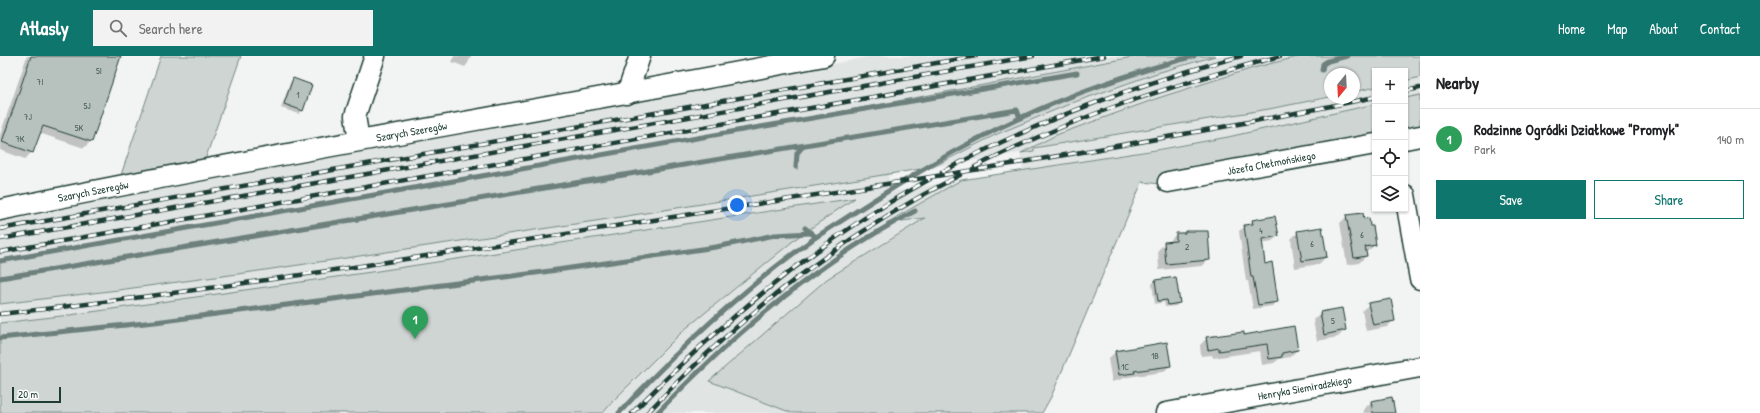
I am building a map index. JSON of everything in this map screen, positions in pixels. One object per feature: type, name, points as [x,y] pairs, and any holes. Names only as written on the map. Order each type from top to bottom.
[{"type":"street","points":[[359,140],[355,116],[375,56]]},
{"type":"street","points":[[627,94],[640,56]]},
{"type":"street","name":"Szarych Szeregów","points":[[0,210],[359,140],[627,94],[824,56]]},
{"type":"street","points":[[1408,138],[1420,136]]},
{"type":"street","name":"Józefa Chełmońskiego","points":[[1168,182],[1372,145]]},
{"type":"street","points":[[1408,212],[1420,279]]},
{"type":"street","name":"Henryka Siemiradzkiego","points":[[1166,413],[1420,367]]},
{"type":"shaded area","points":[[161,56],[241,56],[205,160],[121,175]]},
{"type":"shaded area","points":[[872,56],[1138,56],[748,129],[0,261],[0,220],[391,144],[408,143],[810,69]]},
{"type":"shaded area","points":[[1138,56],[1215,56],[1157,73],[1072,103],[995,135],[933,167],[602,220],[245,273],[0,304],[0,261],[748,129]]},
{"type":"shaded area","points":[[1215,56],[1301,56],[1253,68],[1158,98],[1056,135],[1022,152],[1034,151],[1034,148],[1269,109],[1324,98],[1324,104],[1360,104],[1360,91],[1372,88],[1372,105],[1228,137],[1023,171],[1020,153],[933,167],[995,135],[1072,103],[1157,73]]},
{"type":"shaded area","points":[[1301,56],[1420,56],[1420,77],[1408,80],[1408,68],[1372,68],[1372,88],[1360,91],[1360,68],[1324,68],[1324,98],[1269,109],[1034,148],[1034,151],[1021,153],[1056,135],[1158,98],[1253,68]]},
{"type":"shaded area","points":[[1420,77],[1420,95],[1408,97],[1408,80]]},
{"type":"shaded area","points":[[1420,95],[1420,127],[1408,129],[1408,97]]},
{"type":"shaded area","points":[[1372,105],[1372,136],[1169,171],[1161,184],[1142,182],[1051,397],[1042,413],[792,413],[709,381],[827,279],[925,218],[886,223],[961,180],[1162,149],[1228,137]]},
{"type":"shaded area","points":[[888,174],[891,192],[961,180],[887,223],[927,217],[827,279],[710,381],[792,413],[603,413],[613,401],[684,330],[798,237],[853,198],[378,271],[70,315],[0,323],[0,304],[245,273],[602,220]]},
{"type":"shaded area","points":[[855,198],[798,237],[684,330],[613,401],[603,413],[0,413],[0,323],[70,315],[378,271]]},
{"type":"building","points":[[31,56],[121,56],[92,142],[43,126],[33,153],[2,142]]},
{"type":"building","points":[[293,78],[312,85],[303,111],[284,104]]},
{"type":"building","points":[[1363,213],[1364,219],[1369,218],[1370,226],[1373,226],[1376,245],[1365,247],[1367,256],[1354,258],[1346,215]]},
{"type":"building","points":[[1275,216],[1279,236],[1262,239],[1265,264],[1272,262],[1278,302],[1258,305],[1253,277],[1251,277],[1244,225],[1253,224],[1252,220]]},
{"type":"building","points":[[1322,227],[1327,257],[1302,261],[1297,231]]},
{"type":"building","points":[[1185,231],[1208,231],[1210,260],[1166,264],[1164,242],[1176,241],[1176,233],[1185,233]]},
{"type":"building","points":[[1176,277],[1180,303],[1168,305],[1167,300],[1158,301],[1155,280]]},
{"type":"building","points":[[1391,299],[1395,321],[1373,325],[1368,303]]},
{"type":"building","points":[[1342,308],[1346,330],[1324,335],[1320,312]]},
{"type":"building","points":[[1294,326],[1298,350],[1282,353],[1282,357],[1269,359],[1267,344],[1219,351],[1219,348],[1208,350],[1206,337],[1244,332],[1244,335]]},
{"type":"building","points":[[1167,342],[1171,366],[1134,371],[1135,373],[1119,375],[1115,351]]},
{"type":"building","points":[[1392,397],[1395,413],[1373,413],[1371,401]]},
{"type":"waterway","points":[[816,237],[916,174],[967,144],[994,131],[1084,91],[1194,56]]},
{"type":"waterway","points":[[1322,70],[1323,64],[1328,61],[1347,56]]},
{"type":"waterway","points":[[0,261],[748,129],[1077,73]]},
{"type":"waterway","points":[[0,278],[1017,110],[1020,118]]},
{"type":"waterway","points":[[796,167],[797,153],[803,146]]},
{"type":"waterway","points":[[657,413],[746,328],[778,302],[844,253],[915,211]]},
{"type":"waterway","points":[[619,413],[665,365],[713,320],[763,277],[816,237],[805,228]]},
{"type":"waterway","points":[[0,338],[155,322],[543,272],[716,247],[775,235],[810,233]]},
{"type":"railway","points":[[0,229],[976,56]]},
{"type":"railway","points":[[0,239],[1033,56]]},
{"type":"railway","points":[[0,252],[1104,56]]},
{"type":"railway","points":[[942,172],[1014,136],[1088,105],[1164,79],[1241,56]]},
{"type":"railway","points":[[975,167],[1049,132],[1124,103],[1201,78],[1280,56]]},
{"type":"railway","points":[[1408,90],[1420,88]]},
{"type":"railway","points":[[0,314],[260,281],[864,188],[1205,130],[1372,98]]},
{"type":"railway","points":[[647,413],[717,344],[793,281],[874,224],[960,175]]},
{"type":"railway","points":[[632,413],[700,347],[772,285],[849,228],[930,179]]},
{"type":"place","name":"Rodzinne Ogródki Działkowe \"Promyk\"","points":[[415,339]]}]
